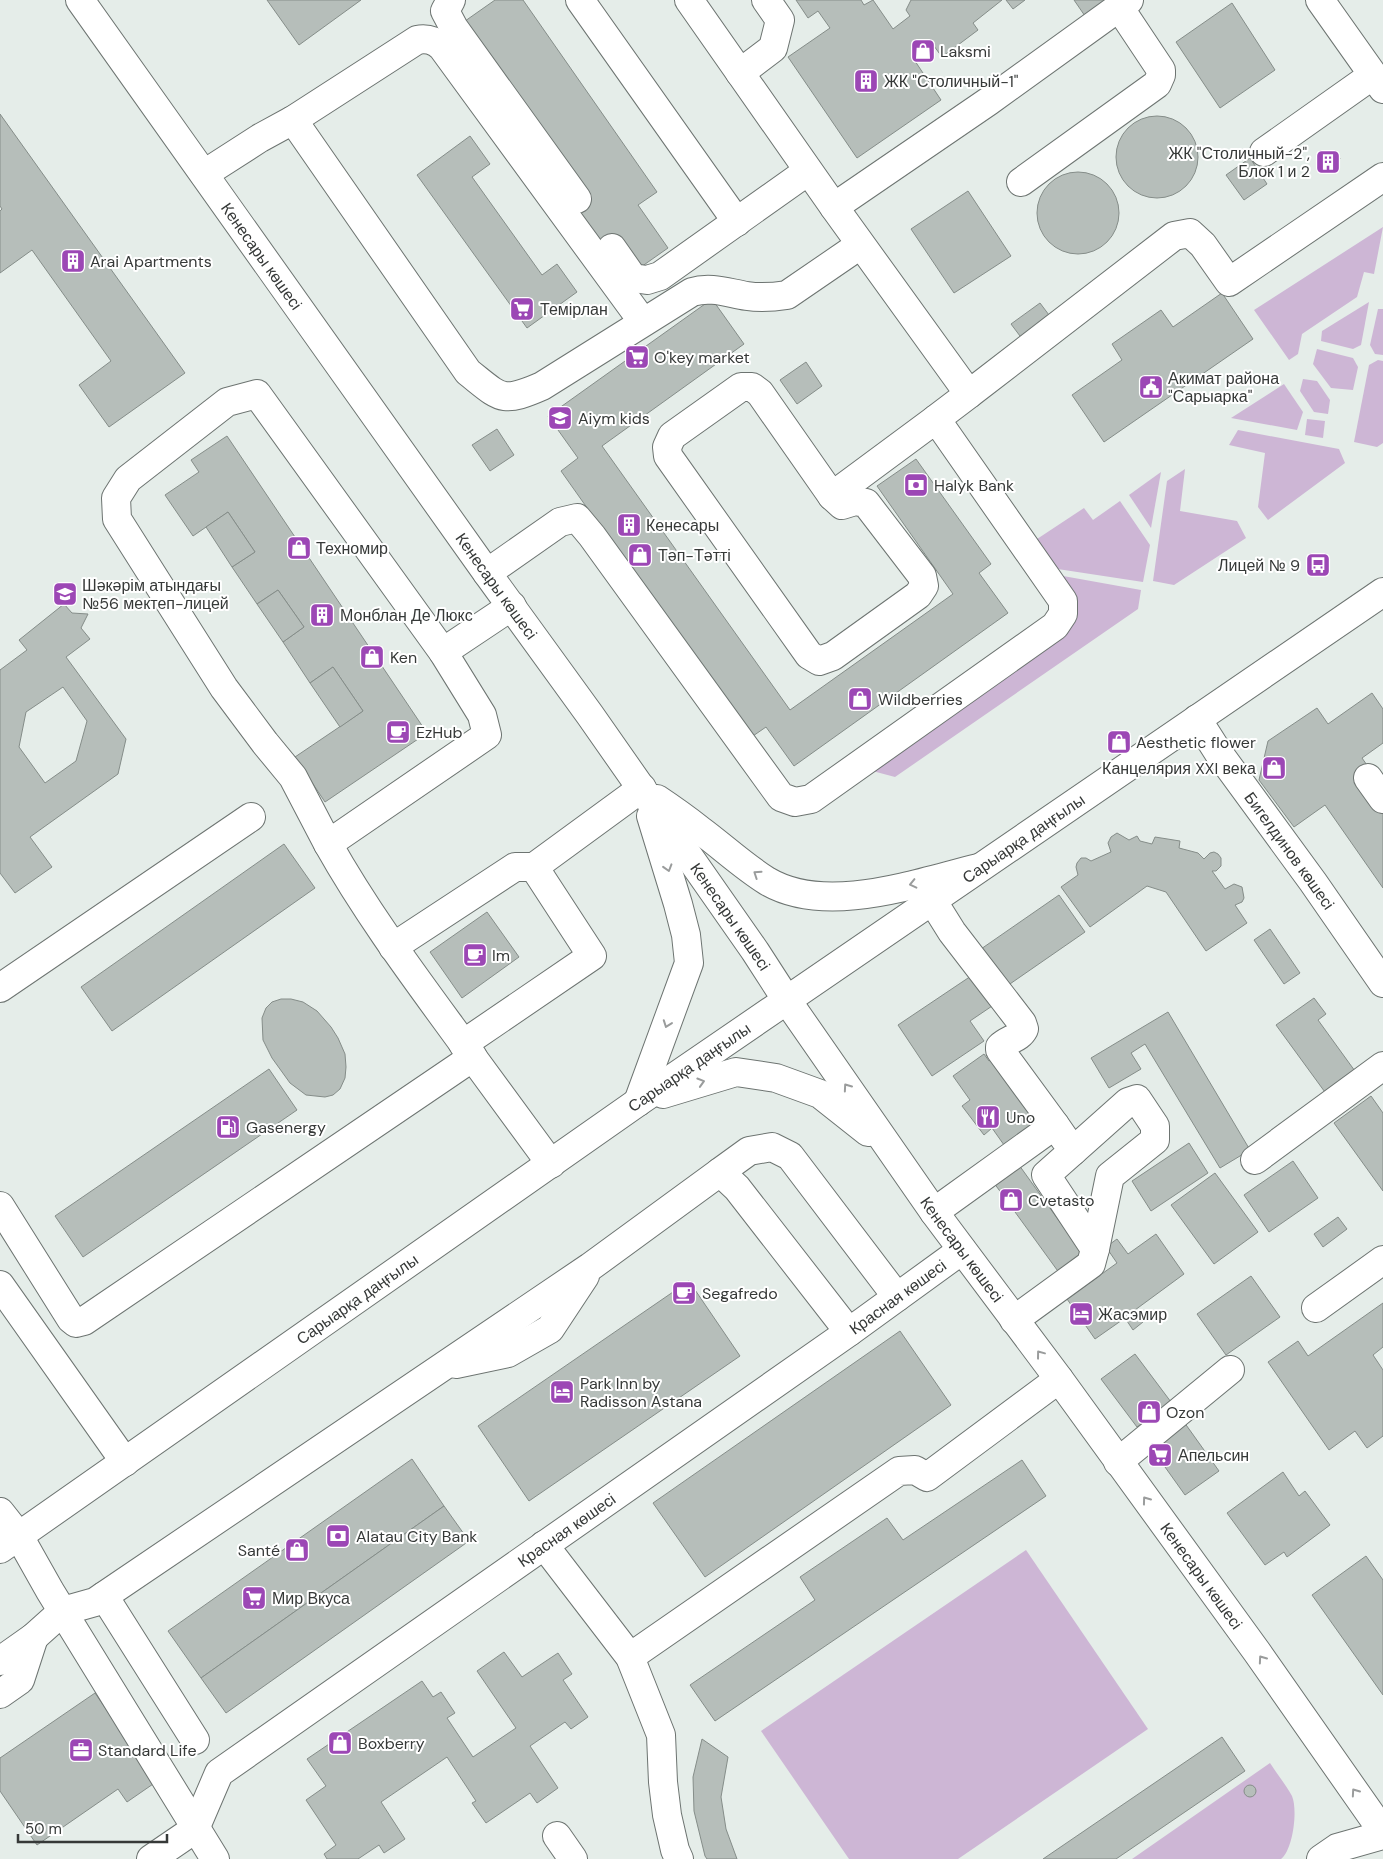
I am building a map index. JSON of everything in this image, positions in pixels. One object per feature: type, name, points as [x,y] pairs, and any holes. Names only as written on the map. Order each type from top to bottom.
[{"type":"street","name":"Кенесары көшесі","points":[[80,0],[642,788],[934,1212],[1059,1379],[1257,1652],[1383,1835]]},
{"type":"street","points":[[451,0],[448,2],[446,11],[454,28],[633,278],[647,280],[660,276],[808,171]]},
{"type":"street","points":[[580,0],[737,222]]},
{"type":"street","points":[[689,0],[860,245],[969,394]]},
{"type":"street","points":[[740,73],[773,48],[780,20],[766,0]]},
{"type":"street","points":[[1264,152],[1378,82],[1320,0]]},
{"type":"street","points":[[834,207],[989,102],[1119,7],[1161,70],[1157,84],[1021,182]]},
{"type":"street","points":[[204,174],[260,138],[293,120],[417,40],[435,41],[442,47],[643,322]]},
{"type":"street","points":[[293,120],[468,372],[504,397],[519,396],[542,386],[692,292],[708,288],[749,296],[775,297],[787,295],[860,245]]},
{"type":"street","points":[[832,496],[969,394],[1174,236],[1190,233],[1203,245],[1229,282],[1383,177]]},
{"type":"street","points":[[741,387],[752,387],[760,393],[832,496],[842,506],[854,501],[866,503],[922,576],[924,586],[918,595],[833,656],[819,661],[809,655],[668,456],[667,447],[672,436],[741,387]]},
{"type":"street","points":[[328,844],[487,735],[482,715],[443,652],[257,394],[227,402],[128,479],[116,498],[117,519],[224,688],[264,743],[293,777],[328,844],[345,874],[393,947],[551,1164]]},
{"type":"street","points":[[487,573],[560,522],[577,518],[781,796],[795,802],[811,799],[1055,626],[1063,614],[1063,600],[936,419]]},
{"type":"street","name":"Сарыарқа даңғылы","points":[[9,1543],[786,999],[1383,592]]},
{"type":"street","points":[[443,652],[512,606]]},
{"type":"street","name":"Бигелдинов көшесі","points":[[1197,719],[1218,752],[1307,874],[1383,983]]},
{"type":"street","points":[[393,947],[515,867],[534,867],[642,788]]},
{"type":"street","points":[[642,788],[768,882],[812,897],[843,897],[880,892],[978,868]]},
{"type":"street","points":[[638,1102],[689,963],[686,935],[678,904],[642,788]]},
{"type":"street","points":[[0,988],[251,817]]},
{"type":"street","points":[[473,1057],[463,1044],[592,956],[534,867]]},
{"type":"street","points":[[932,900],[952,932],[1022,1023],[1024,1029],[1021,1035],[1003,1044],[1000,1050],[1073,1150]]},
{"type":"street","points":[[0,1206],[71,1319],[76,1322],[84,1321],[473,1057]]},
{"type":"street","points":[[1255,1160],[1383,1066]]},
{"type":"street","points":[[638,1102],[736,1072],[776,1078],[820,1094],[853,1119],[895,1156]]},
{"type":"street","points":[[1014,1320],[1091,1264],[1110,1176],[1156,1140],[1155,1126],[1137,1099],[1128,1102],[1046,1175],[1094,1249]]},
{"type":"street","points":[[934,1212],[1054,1125]]},
{"type":"street","points":[[0,1661],[34,1637],[63,1611],[95,1602],[445,1366],[590,1267],[749,1151],[772,1148],[790,1156],[897,1298]]},
{"type":"street","points":[[720,1172],[737,1188],[849,1332]]},
{"type":"street","name":"Красная көшесі","points":[[195,1829],[219,1773],[849,1332],[962,1250]]},
{"type":"street","points":[[1316,1308],[1383,1260]]},
{"type":"street","points":[[0,1285],[125,1462]]},
{"type":"street","points":[[1118,1462],[1230,1370]]},
{"type":"street","points":[[630,1658],[899,1471],[915,1470],[927,1477],[1059,1379]]},
{"type":"street","points":[[0,1512],[9,1543],[63,1611],[215,1859]]},
{"type":"street","points":[[544,1545],[630,1658],[661,1735],[663,1782],[667,1815],[679,1859]]},
{"type":"street","points":[[104,1596],[195,1740]]},
{"type":"street","points":[[0,1694],[20,1680],[34,1637]]},
{"type":"street","points":[[151,1859],[195,1829]]},
{"type":"street","points":[[1321,1859],[1337,1848],[1383,1835]]},
{"type":"street","points":[[1375,1859],[1383,1835]]},
{"type":"street","points":[[557,1836],[573,1859]]},
{"type":"shaded area","points":[[1383,227],[1374,274],[1364,272],[1357,297],[1302,334],[1298,354],[1289,360],[1254,310]]},
{"type":"shaded area","points":[[1369,302],[1361,345],[1353,349],[1321,341],[1322,331]]},
{"type":"shaded area","points":[[1378,309],[1383,309],[1383,355],[1375,354],[1370,345]]},
{"type":"shaded area","points":[[1317,349],[1353,358],[1358,367],[1353,390],[1331,388],[1313,364]]},
{"type":"shaded area","points":[[1378,360],[1383,361],[1383,443],[1377,447],[1354,442],[1369,365]]},
{"type":"shaded area","points":[[1303,379],[1317,381],[1330,400],[1328,414],[1314,412],[1300,391]]},
{"type":"shaded area","points":[[1284,384],[1303,412],[1297,430],[1231,418]]},
{"type":"shaded area","points":[[1307,419],[1325,421],[1323,438],[1305,435]]},
{"type":"shaded area","points":[[1238,430],[1339,449],[1345,463],[1268,520],[1258,507],[1265,453],[1229,445]]},
{"type":"shaded area","points":[[1185,469],[1180,511],[1237,521],[1246,538],[1174,585],[1153,581],[1167,481]]},
{"type":"shaded area","points":[[1161,472],[1151,528],[1129,495]]},
{"type":"shaded area","points":[[1120,501],[1150,545],[1143,582],[1051,568],[1031,543],[1084,508],[1093,520]]},
{"type":"shaded area","points":[[1052,574],[1141,590],[1138,609],[895,777],[865,769],[1065,624]]},
{"type":"shaded area","points":[[1026,1550],[1148,1729],[958,1859],[849,1859],[761,1731]]},
{"type":"shaded area","points":[[1270,1763],[1290,1792],[1294,1802],[1291,1839],[1289,1847],[1281,1859],[1132,1859]]},
{"type":"building","points":[[267,0],[361,0],[299,45]]},
{"type":"building","points":[[495,0],[523,0],[657,192],[638,205],[668,248],[621,281],[448,33]]},
{"type":"building","name":"ЖК \"Столичный-1\"","points":[[796,0],[861,0],[864,5],[873,0],[893,29],[910,16],[906,10],[911,0],[1002,0],[973,23],[978,30],[942,57],[934,46],[915,61],[941,100],[857,158],[788,57],[830,28],[818,11],[808,18]]},
{"type":"building","points":[[1006,0],[1025,0],[1013,9]]},
{"type":"building","points":[[1074,0],[1107,0],[1085,16]]},
{"type":"building","points":[[1232,3],[1275,70],[1220,108],[1176,42]]},
{"type":"building","name":"Arai Apartments","points":[[0,114],[185,373],[109,427],[79,385],[111,361],[32,250],[0,273],[0,211],[2,209],[0,206]]},
{"type":"building","points":[[1157,116],[1173,119],[1186,128],[1195,141],[1198,157],[1195,173],[1186,186],[1173,195],[1157,198],[1141,195],[1128,186],[1119,173],[1116,157],[1119,141],[1128,128],[1141,119]]},
{"type":"building","points":[[470,136],[490,164],[472,177],[542,275],[557,264],[577,292],[527,328],[417,175]]},
{"type":"building","name":"ЖК \"Столичный-2\", Блок 1 и 2","points":[[1322,151],[1340,158],[1335,172],[1317,165]]},
{"type":"building","points":[[1250,158],[1267,184],[1244,200],[1226,175]]},
{"type":"building","points":[[1078,172],[1094,175],[1107,184],[1116,197],[1119,213],[1116,229],[1107,242],[1094,251],[1078,254],[1062,251],[1049,242],[1040,229],[1037,213],[1040,197],[1049,184],[1062,175]]},
{"type":"building","points":[[968,191],[1011,256],[954,293],[911,229]]},
{"type":"building","points":[[1222,293],[1253,339],[1104,442],[1072,395],[1122,360],[1112,344],[1161,310],[1173,327]]},
{"type":"building","name":"Кенесары","points":[[712,299],[744,344],[602,446],[790,710],[953,594],[877,486],[916,459],[991,564],[979,573],[1008,613],[794,766],[766,727],[750,738],[561,471],[578,458],[548,416]]},
{"type":"building","points":[[1040,303],[1055,323],[1026,344],[1011,324]]},
{"type":"building","points":[[806,362],[822,386],[797,404],[780,380]]},
{"type":"building","points":[[497,429],[514,455],[490,471],[472,445]]},
{"type":"building","name":"Монблан Де Люкс","points":[[227,436],[427,733],[325,802],[295,757],[363,711],[333,667],[310,683],[283,642],[304,627],[278,590],[257,604],[232,567],[255,552],[228,512],[193,536],[165,495],[199,472],[191,460]]},
{"type":"building","points":[[228,512],[255,552],[232,567],[206,527]]},
{"type":"building","points":[[278,590],[304,627],[283,642],[257,604]]},
{"type":"building","points":[[64,604],[72,613],[88,614],[81,628],[90,639],[66,657],[126,739],[118,774],[30,837],[52,867],[15,893],[0,873],[0,670],[27,650],[19,640]],"holes":[[[63,687],[87,721],[76,761],[45,783],[19,747],[26,712]]]},
{"type":"building","points":[[333,667],[363,711],[340,727],[310,683]]},
{"type":"building","points":[[1372,693],[1383,709],[1383,743],[1362,758],[1369,768],[1383,807],[1383,888],[1325,805],[1294,827],[1259,780],[1268,741],[1317,708],[1328,724]]},
{"type":"building","points":[[1117,833],[1129,840],[1137,836],[1140,841],[1152,844],[1155,837],[1180,841],[1179,848],[1198,853],[1204,859],[1210,853],[1218,854],[1221,858],[1221,866],[1216,871],[1212,871],[1225,889],[1234,884],[1242,887],[1244,898],[1242,902],[1235,905],[1247,923],[1206,951],[1166,892],[1147,886],[1090,927],[1061,887],[1078,875],[1076,867],[1081,858],[1091,861],[1111,852],[1108,843],[1111,837]]},
{"type":"building","points":[[284,844],[315,888],[112,1031],[81,987]]},
{"type":"building","points":[[1059,895],[1085,932],[1007,986],[981,949]]},
{"type":"building","name":"Im","points":[[487,912],[519,957],[462,998],[430,952]]},
{"type":"building","points":[[1270,929],[1300,973],[1284,984],[1254,940]]},
{"type":"building","points":[[977,972],[998,1002],[970,1021],[984,1041],[932,1076],[898,1025]]},
{"type":"building","points":[[1314,998],[1326,1014],[1318,1020],[1360,1078],[1330,1099],[1276,1025]]},
{"type":"building","points":[[281,999],[303,1002],[317,1011],[338,1038],[345,1054],[346,1067],[345,1078],[340,1089],[333,1095],[325,1097],[306,1095],[290,1083],[272,1058],[263,1040],[262,1018],[266,1008],[272,1002]]},
{"type":"building","points":[[1168,1012],[1250,1150],[1220,1168],[1145,1044],[1131,1053],[1141,1069],[1109,1088],[1091,1058]]},
{"type":"building","points":[[1000,1053],[1045,1115],[1034,1123],[1039,1131],[1009,1152],[992,1128],[984,1135],[962,1106],[970,1100],[953,1076],[984,1054],[989,1061]]},
{"type":"building","points":[[269,1069],[297,1110],[83,1257],[55,1216]]},
{"type":"building","points":[[1371,1096],[1383,1113],[1383,1191],[1334,1123]]},
{"type":"building","points":[[1189,1143],[1208,1173],[1151,1211],[1132,1181]]},
{"type":"building","points":[[1293,1161],[1318,1198],[1269,1232],[1244,1195]]},
{"type":"building","points":[[1019,1165],[1085,1257],[1060,1274],[994,1183]]},
{"type":"building","points":[[1215,1173],[1258,1232],[1214,1264],[1171,1205]]},
{"type":"building","points":[[1338,1217],[1347,1229],[1323,1247],[1314,1234]]},
{"type":"building","points":[[1156,1234],[1184,1274],[1135,1310],[1143,1322],[1133,1330],[1125,1318],[1095,1339],[1067,1299],[1117,1263],[1106,1247],[1117,1239],[1128,1254]]},
{"type":"building","points":[[1251,1276],[1280,1317],[1226,1355],[1197,1314]]},
{"type":"building","points":[[689,1281],[740,1356],[529,1501],[478,1426]]},
{"type":"building","points":[[1383,1303],[1383,1347],[1373,1355],[1383,1370],[1383,1436],[1367,1448],[1355,1431],[1329,1450],[1268,1362],[1298,1341],[1308,1356]]},
{"type":"building","points":[[900,1331],[951,1405],[705,1577],[653,1503]]},
{"type":"building","points":[[1135,1354],[1171,1402],[1137,1427],[1101,1379]]},
{"type":"building","points":[[1184,1422],[1219,1471],[1185,1495],[1150,1446]]},
{"type":"building","points":[[412,1459],[444,1506],[201,1678],[168,1631]]},
{"type":"building","points":[[1022,1460],[1046,1496],[715,1721],[690,1685],[815,1600],[800,1577],[887,1518],[903,1540]]},
{"type":"building","points":[[1283,1472],[1299,1496],[1305,1491],[1330,1525],[1287,1557],[1284,1552],[1265,1565],[1227,1513]]},
{"type":"building","points":[[444,1506],[469,1541],[226,1713],[201,1678]]},
{"type":"building","points":[[1366,1556],[1383,1580],[1383,1695],[1312,1595]]},
{"type":"building","points":[[504,1652],[522,1677],[558,1653],[572,1674],[563,1680],[588,1717],[571,1729],[565,1722],[530,1746],[558,1788],[537,1803],[530,1793],[486,1823],[472,1803],[476,1801],[447,1757],[381,1802],[405,1839],[384,1853],[379,1845],[358,1859],[327,1859],[324,1854],[336,1845],[306,1800],[326,1786],[307,1759],[422,1681],[433,1697],[441,1692],[455,1713],[447,1718],[473,1757],[516,1728],[477,1671]]},
{"type":"building","points":[[95,1693],[156,1782],[127,1802],[118,1789],[37,1845],[0,1791],[0,1758]]},
{"type":"building","points":[[1222,1737],[1245,1771],[1116,1859],[1043,1859]]},
{"type":"building","points":[[702,1739],[728,1757],[721,1797],[726,1829],[737,1859],[707,1859],[705,1856],[694,1811],[693,1777]]},
{"type":"building","points":[[1248,1785],[1252,1785],[1256,1791],[1252,1797],[1248,1797],[1244,1793],[1244,1789]]},
{"type":"place","name":"Laksmi","points":[[923,51]]},
{"type":"place","name":"ЖК \"Столичный-1\"","points":[[866,81]]},
{"type":"place","name":"ЖК \"Столичный-2\", Блок 1 и 2","points":[[1328,162]]},
{"type":"place","name":"Arai Apartments","points":[[73,261]]},
{"type":"place","name":"Темірлан","points":[[522,309]]},
{"type":"place","name":"O'key market","points":[[637,357]]},
{"type":"place","name":"Акимат района \"Сарыарка\"","points":[[1151,387]]},
{"type":"place","name":"Aiym kids","points":[[560,418]]},
{"type":"place","name":"Halyk Bank","points":[[916,485]]},
{"type":"place","name":"Кенесары","points":[[629,525]]},
{"type":"place","name":"Техномир","points":[[299,548]]},
{"type":"place","name":"Тәп-Тәтті","points":[[640,555]]},
{"type":"place","name":"Лицей № 9","points":[[1318,565]]},
{"type":"place","name":"Шәкәрім атындағы №56 мектеп-лицей","points":[[65,594]]},
{"type":"place","name":"Монблан Де Люкс","points":[[322,615]]},
{"type":"place","name":"Ken","points":[[372,657]]},
{"type":"place","name":"Wildberries","points":[[860,699]]},
{"type":"place","name":"EzHub","points":[[398,732]]},
{"type":"place","name":"Aesthetic flower","points":[[1119,742]]},
{"type":"place","name":"Канцелярия XXI века","points":[[1274,768]]},
{"type":"place","name":"Im","points":[[475,955]]},
{"type":"place","name":"Uno","points":[[988,1117]]},
{"type":"place","name":"Gasenergy","points":[[228,1127]]},
{"type":"place","name":"Cvetasto","points":[[1011,1200]]},
{"type":"place","name":"Segafredo","points":[[684,1293]]},
{"type":"place","name":"Жасэмир","points":[[1081,1314]]},
{"type":"place","name":"Park Inn by Radisson Astana","points":[[562,1392]]},
{"type":"place","name":"Ozon","points":[[1149,1412]]},
{"type":"place","name":"Апельсин","points":[[1160,1455]]},
{"type":"place","name":"Alatau City Bank","points":[[338,1536]]},
{"type":"place","name":"Santé","points":[[297,1550]]},
{"type":"place","name":"Мир Вкуса","points":[[254,1598]]},
{"type":"place","name":"Boxberry","points":[[340,1743]]},
{"type":"place","name":"Standard Life","points":[[81,1750]]}]
